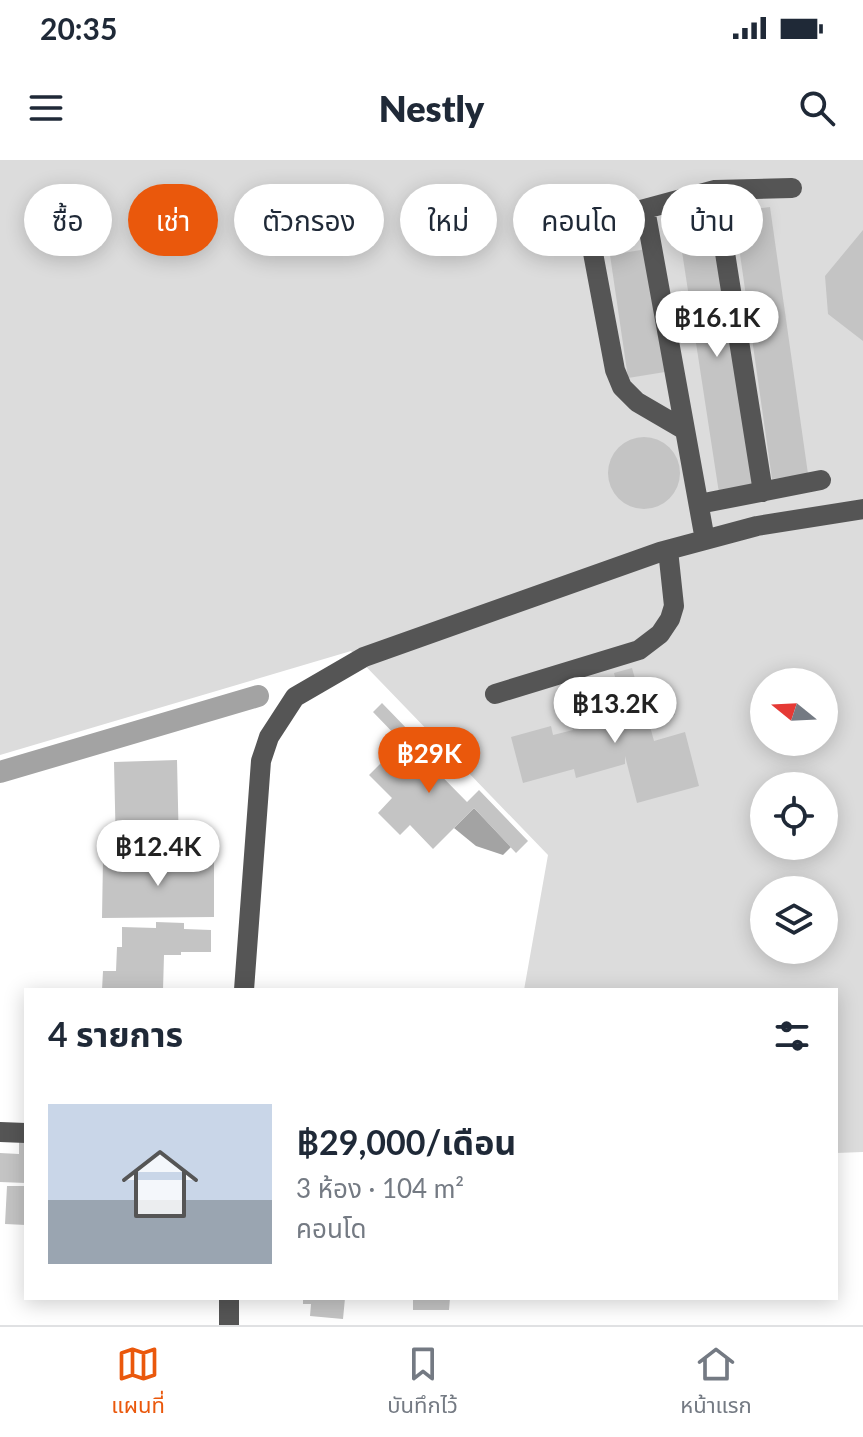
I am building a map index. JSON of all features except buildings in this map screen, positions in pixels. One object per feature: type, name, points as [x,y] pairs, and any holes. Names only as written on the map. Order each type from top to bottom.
[{"type":"street","points":[[763,189],[792,188]]},
{"type":"street","points":[[661,205],[645,209],[705,540]]},
{"type":"street","points":[[594,256],[615,370],[622,387],[637,402],[685,430]]},
{"type":"street","points":[[725,256],[763,492]]},
{"type":"street","points":[[699,504],[821,480]]},
{"type":"street","points":[[244,988],[261,761],[269,737],[295,697],[364,657],[668,550],[757,526],[863,509]]},
{"type":"street","points":[[495,694],[639,650],[660,634],[674,606],[668,550]]},
{"type":"street","points":[[0,1132],[24,1133]]},
{"type":"street","points":[[229,1300],[229,1325]]},
{"type":"shaded area","points":[[0,160],[863,160],[863,1152],[838,1153],[838,988],[524,988],[548,855],[351,651],[0,755]]},
{"type":"shaded area","points":[[474,808],[511,847],[503,855],[476,846],[454,828]]},
{"type":"waterway","points":[[0,772],[258,696]]}]
